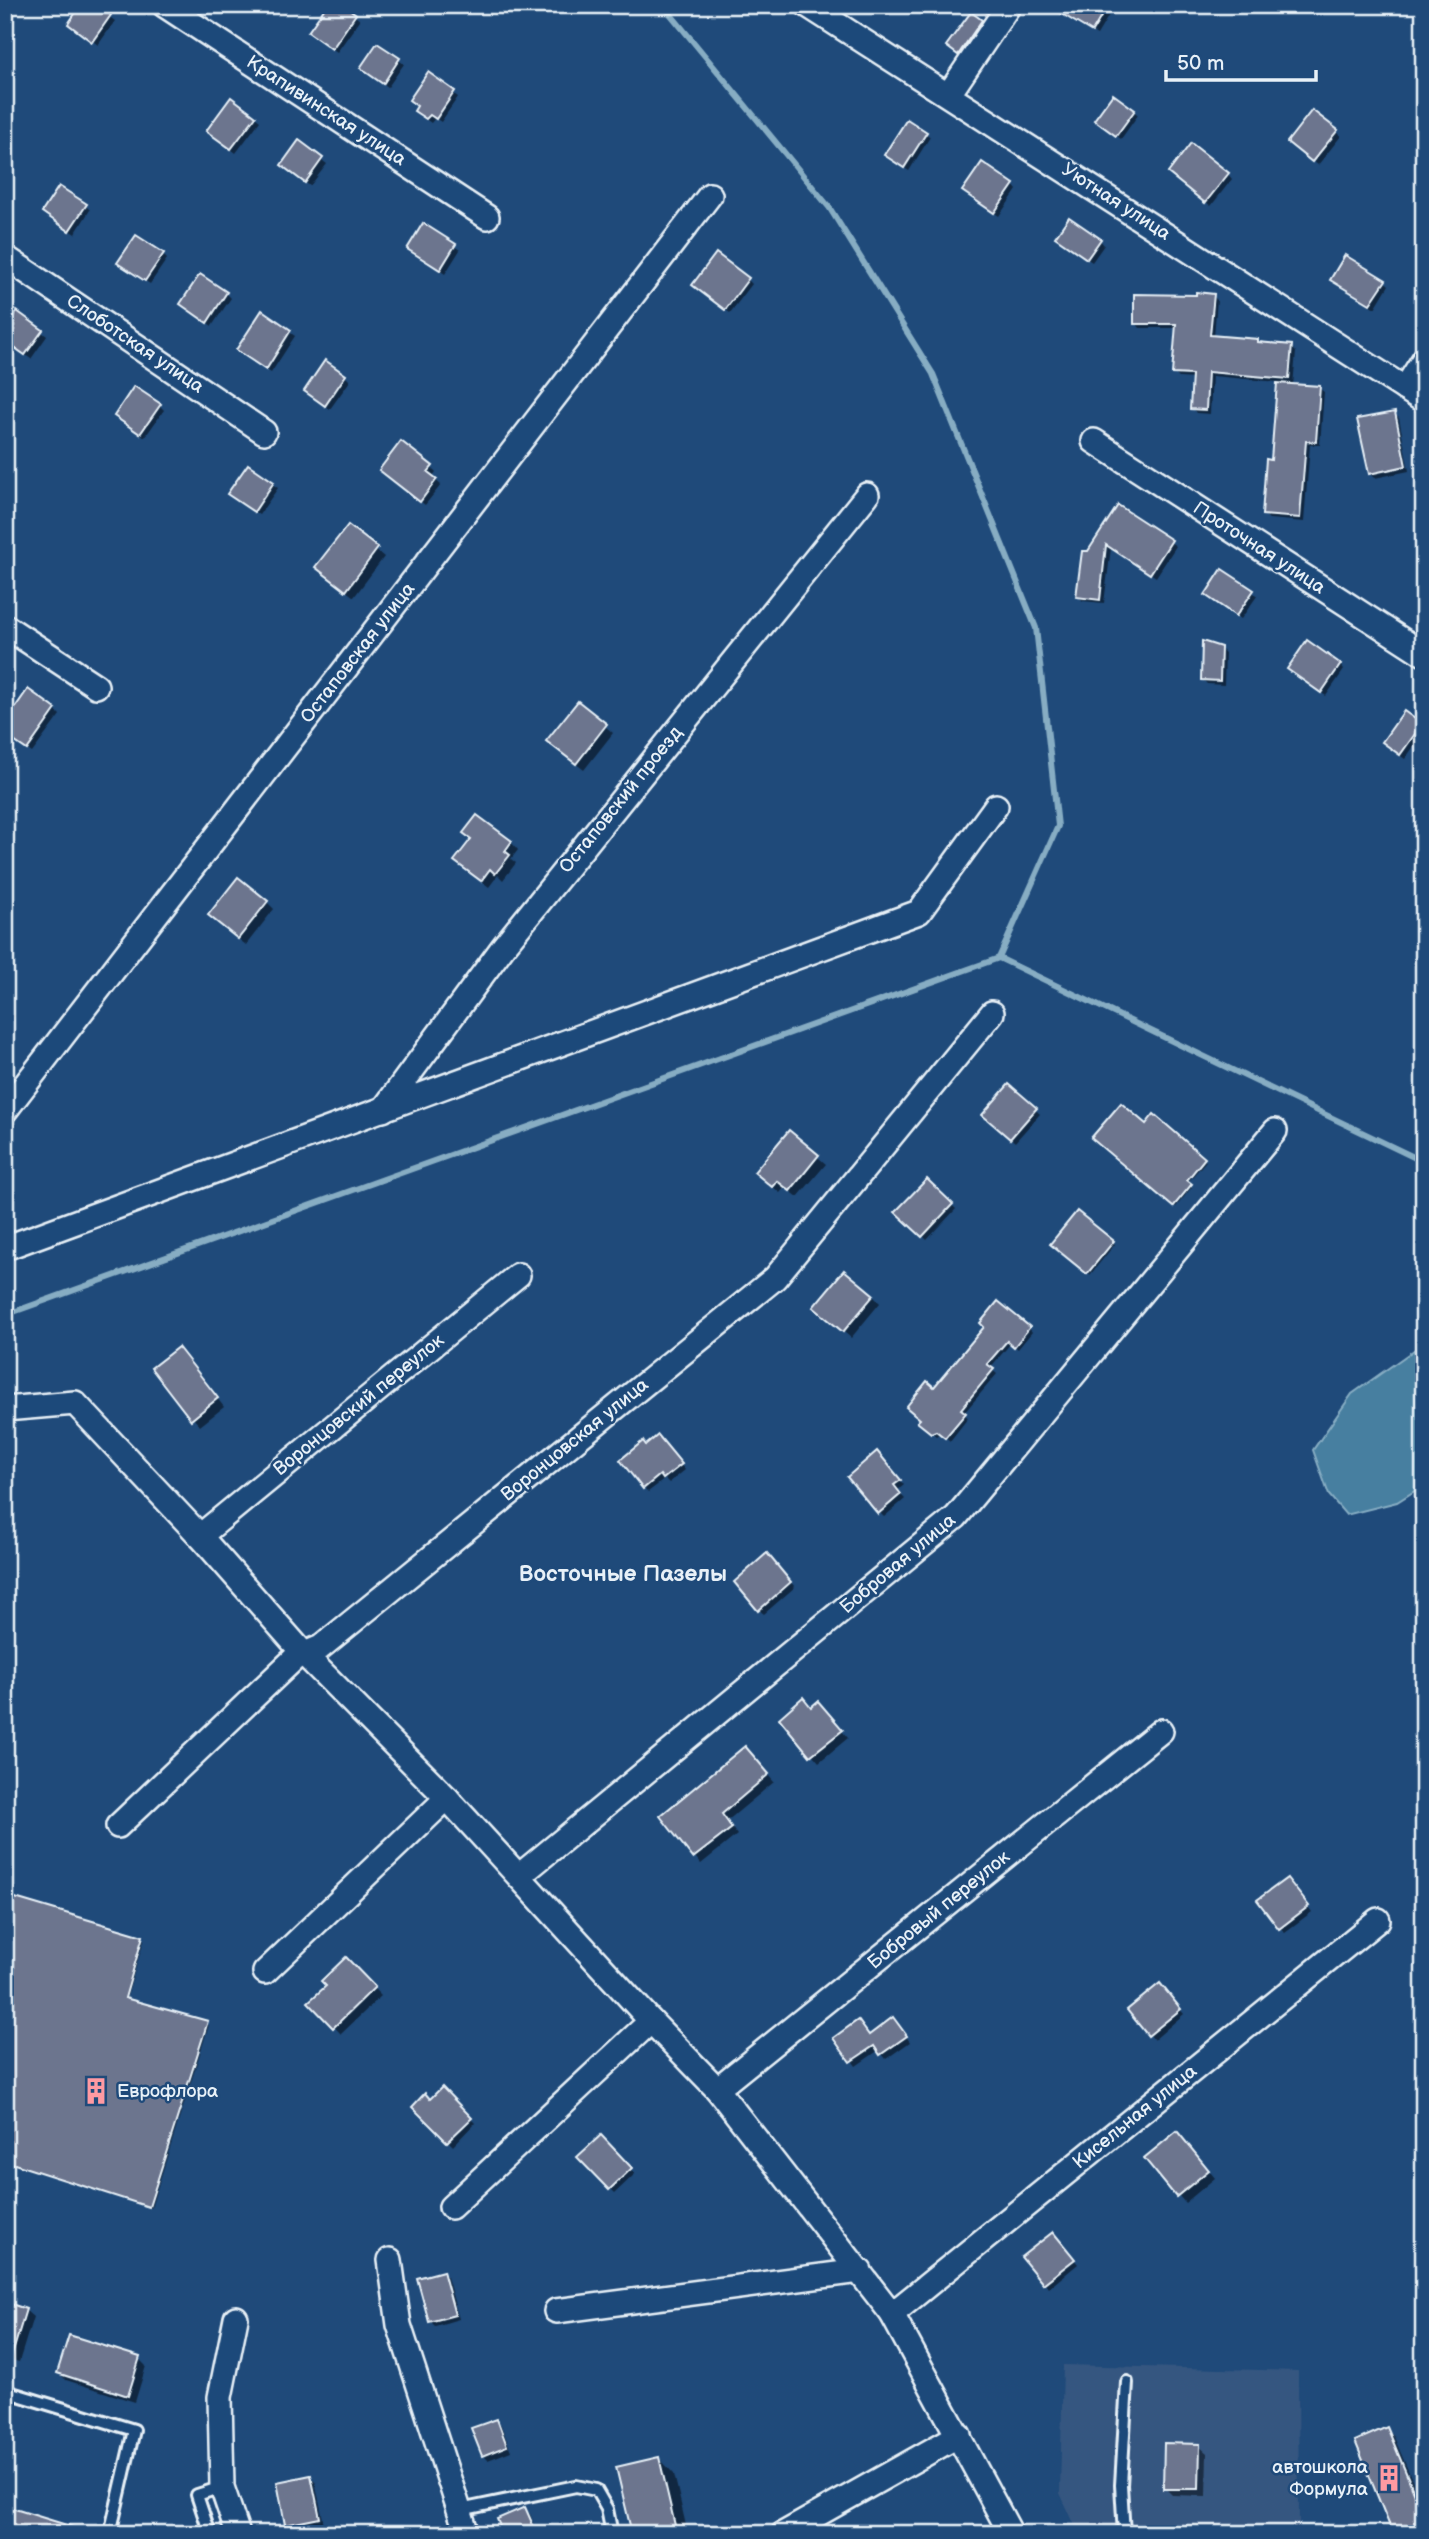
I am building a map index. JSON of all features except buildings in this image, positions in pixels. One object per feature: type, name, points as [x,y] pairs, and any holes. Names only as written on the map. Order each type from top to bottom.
[{"type":"street","name":"Крапивинская улица","points":[[164,5],[487,217]]},
{"type":"street","name":"Уютная улица","points":[[807,5],[1415,395]]},
{"type":"street","points":[[949,94],[1009,5]]},
{"type":"street","name":"Остаповская улица","points":[[5,1111],[710,195]]},
{"type":"street","name":"Слоботская улица","points":[[5,257],[264,432]]},
{"type":"street","points":[[1415,395],[1424,359]]},
{"type":"street","name":"Проточная улица","points":[[1094,441],[1424,654]]},
{"type":"street","name":"Остаповский проезд","points":[[383,1111],[503,947],[867,495]]},
{"type":"street","points":[[5,626],[96,686]]},
{"type":"street","points":[[5,1248],[919,912],[996,806]]},
{"type":"street","name":"Воронцовская улица","points":[[118,1826],[295,1658],[321,1647],[775,1278],[992,1013]]},
{"type":"street","name":"Бобровая улица","points":[[519,1876],[956,1517],[1275,1131]]},
{"type":"street","name":"Воронцовский переулок","points":[[200,1536],[518,1275]]},
{"type":"street","points":[[5,1409],[75,1403],[200,1536],[304,1654],[447,1798],[651,2021],[717,2089],[892,2314],[1011,2534]]},
{"type":"street","name":"Бобровый переулок","points":[[717,2089],[1161,1731]]},
{"type":"street","points":[[265,1972],[447,1798]]},
{"type":"street","name":"Кисельная улица","points":[[892,2314],[1378,1920]]},
{"type":"street","points":[[451,2207],[651,2021]]},
{"type":"street","points":[[390,2260],[399,2325],[467,2534]]},
{"type":"street","points":[[556,2311],[860,2272]]},
{"type":"street","points":[[236,2318],[220,2397],[222,2487],[238,2534]]},
{"type":"street","points":[[783,2534],[959,2435]]},
{"type":"lane","points":[[1124,2534],[1121,2486],[1127,2382]]},
{"type":"lane","points":[[5,2390],[134,2430],[110,2534]]},
{"type":"lane","points":[[460,2510],[576,2486],[596,2490],[607,2509],[612,2534]]},
{"type":"lane","points":[[210,2534],[197,2495],[222,2487]]},
{"type":"shaded area","points":[[1424,1343],[1424,1485],[1397,1502],[1346,1515],[1329,1495],[1313,1450],[1352,1394]]},
{"type":"shaded area","points":[[1063,2365],[1298,2371],[1299,2534],[1079,2534],[1060,2493]]},
{"type":"waterway","points":[[663,5],[829,207],[933,374],[1036,628],[1058,826],[999,958]]},
{"type":"waterway","points":[[5,1315],[999,958],[1424,1162]]},
{"type":"place","name":"Еврофлора","points":[[96,2091]]},
{"type":"place","name":"автошкола Формула","points":[[1389,2478]]},
{"type":"district","name":"Восточные Пазелы","points":[[623,1574]]}]
